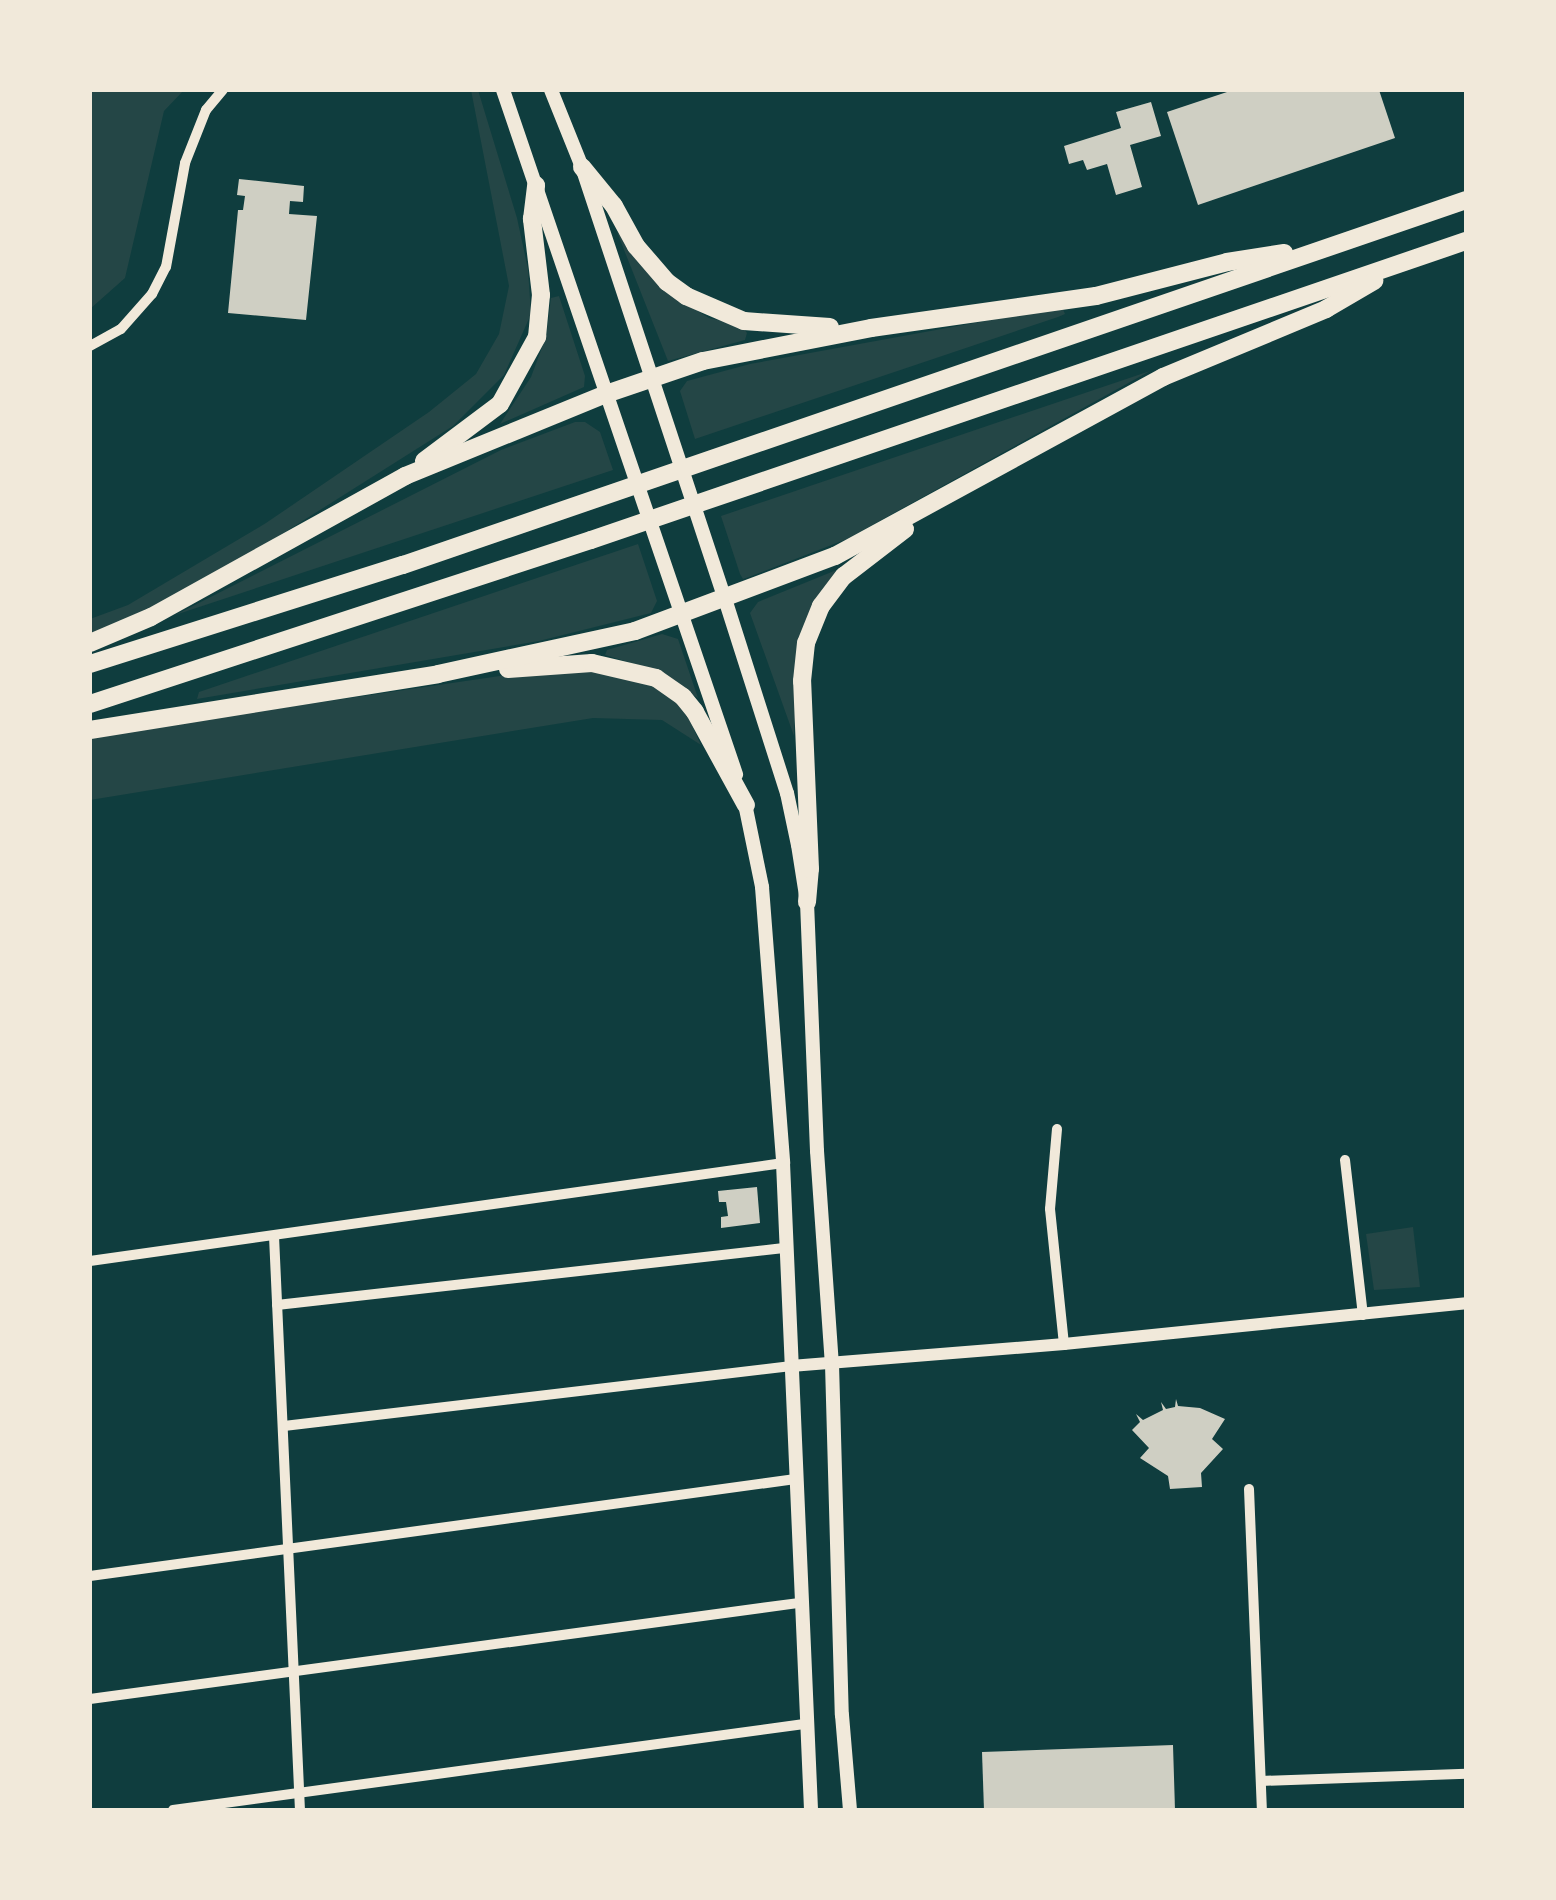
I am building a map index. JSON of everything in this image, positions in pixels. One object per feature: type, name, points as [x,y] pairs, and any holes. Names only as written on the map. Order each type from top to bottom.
[{"type":"highway","points":[[582,167],[614,206],[636,246],[666,282],[686,296],[744,321],[871,328]]},
{"type":"highway","points":[[405,476],[500,404],[537,337],[541,295],[532,219],[536,185]]},
{"type":"highway","points":[[90,664],[403,565],[1466,200]]},
{"type":"highway","points":[[90,704],[591,540],[1466,242]]},
{"type":"highway","points":[[90,644],[151,616],[405,476],[651,379],[747,350],[1096,296],[1228,262],[1339,244]]},
{"type":"highway","points":[[90,730],[438,674],[592,643],[726,600],[836,556],[930,508],[1163,377],[1326,309],[1409,261]]},
{"type":"highway","points":[[807,902],[810,870],[802,681],[810,628],[820,606],[844,576],[930,508]]},
{"type":"highway","points":[[438,674],[592,663],[656,678],[683,697],[695,712],[746,805]]},
{"type":"main road","points":[[502,90],[746,805],[762,886],[782,1163],[798,1603],[811,1810]]},
{"type":"main road","points":[[552,90],[582,167],[787,793],[807,902],[817,1150],[832,1364],[842,1715],[850,1810]]},
{"type":"street","points":[[90,346],[121,328],[152,294],[166,268],[185,163],[206,110],[223,90]]},
{"type":"street","points":[[1057,1129],[1050,1208],[1064,1344]]},
{"type":"street","points":[[1345,1160],[1363,1315]]},
{"type":"street","points":[[90,1261],[782,1163]]},
{"type":"street","points":[[274,1236],[300,1810]]},
{"type":"street","points":[[276,1305],[784,1248]]},
{"type":"street","points":[[284,1426],[790,1366],[1064,1344],[1466,1303]]},
{"type":"street","points":[[90,1576],[794,1479]]},
{"type":"street","points":[[1249,1489],[1262,1810]]},
{"type":"street","points":[[90,1699],[798,1603]]},
{"type":"street","points":[[173,1810],[804,1724]]},
{"type":"street","points":[[1262,1782],[1466,1774]]},
{"type":"shaded area","points":[[90,90],[184,90],[164,111],[125,278],[90,309]]},
{"type":"shaded area","points":[[471,90],[478,90],[517,218],[528,269],[531,314],[504,375],[453,426],[274,539],[133,620],[90,637],[90,619],[128,605],[266,523],[429,412],[476,374],[499,334],[509,286]]},
{"type":"shaded area","points":[[617,232],[682,301],[709,318],[741,325],[747,333],[745,340],[668,361]]},
{"type":"shaded area","points":[[559,296],[585,376],[584,387],[500,424],[531,377],[546,337],[551,298]]},
{"type":"shaded area","points":[[1062,307],[1065,314],[1058,317],[695,439],[680,391],[687,381],[750,364]]},
{"type":"shaded area","points":[[1150,371],[847,539],[743,579],[740,574],[721,516]]},
{"type":"shaded area","points":[[575,422],[585,422],[600,432],[613,470],[175,615],[501,450]]},
{"type":"shaded area","points":[[638,544],[657,601],[651,613],[539,641],[197,699],[199,692]]},
{"type":"shaded area","points":[[839,572],[799,643],[794,736],[750,613],[758,602]]},
{"type":"shaded area","points":[[662,634],[678,639],[698,698],[651,669],[605,655],[607,650]]},
{"type":"shaded area","points":[[618,670],[680,699],[701,745],[662,720],[593,718],[90,800],[90,736],[534,671]]},
{"type":"shaded area","points":[[1413,1227],[1420,1287],[1374,1290],[1366,1234]]},
{"type":"building","points":[[1233,90],[1379,90],[1395,138],[1198,205],[1167,112]]},
{"type":"building","points":[[1151,102],[1161,136],[1130,145],[1142,187],[1116,195],[1107,164],[1087,170],[1083,160],[1069,164],[1064,146],[1121,128],[1116,112]]},
{"type":"building","points":[[239,179],[304,186],[303,202],[290,201],[289,214],[317,216],[306,320],[228,313],[238,210],[243,210],[245,196],[237,195]]},
{"type":"building","points":[[757,1187],[760,1223],[721,1228],[721,1217],[728,1216],[726,1202],[719,1202],[718,1191]]},
{"type":"building","points":[[1176,1399],[1178,1406],[1200,1408],[1225,1419],[1212,1439],[1223,1449],[1201,1473],[1202,1487],[1170,1489],[1168,1476],[1140,1458],[1149,1448],[1132,1430],[1140,1422],[1136,1414],[1143,1420],[1163,1410],[1161,1402],[1166,1409],[1175,1407]]},
{"type":"building","points":[[1173,1745],[1175,1810],[984,1810],[982,1752]]}]
